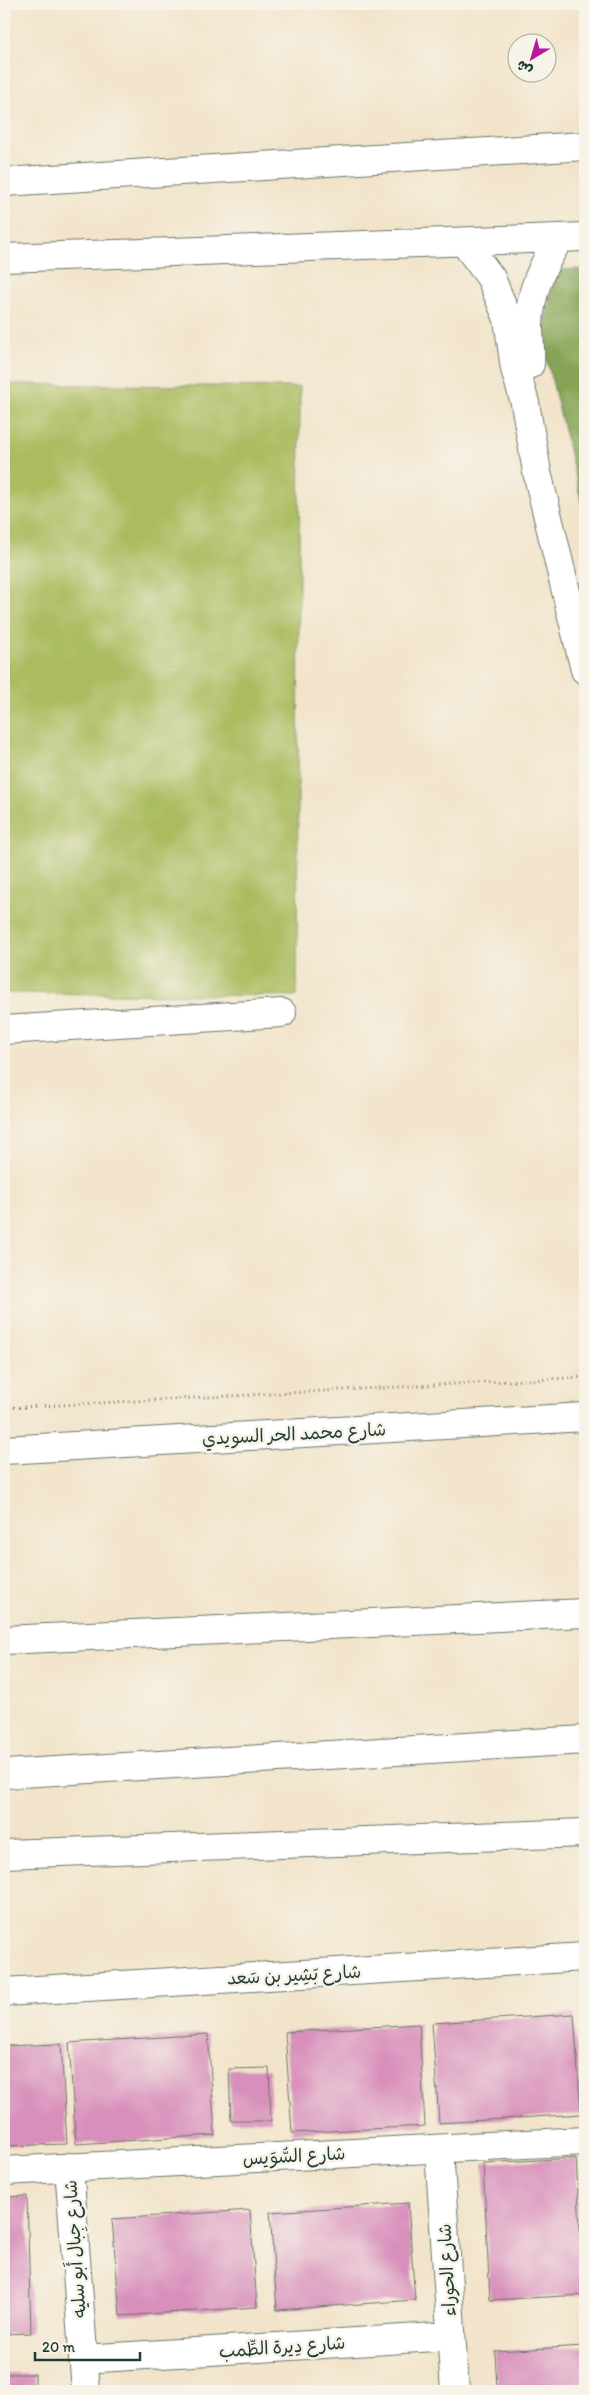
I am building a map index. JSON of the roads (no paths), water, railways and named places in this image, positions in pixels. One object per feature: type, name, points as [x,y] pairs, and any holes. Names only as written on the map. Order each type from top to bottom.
[{"type":"street","points":[[4,182],[585,146]]},
{"type":"street","points":[[4,258],[573,237]]},
{"type":"street","points":[[525,403],[531,358],[530,308],[541,271],[573,237]]},
{"type":"street","points":[[464,242],[483,265],[500,298],[508,319],[515,369],[525,403],[537,472],[585,670]]},
{"type":"street","points":[[4,1030],[282,1013]]},
{"type":"street","name":"شارع محمد الحر السويدي","points":[[4,1450],[585,1417]]},
{"type":"street","points":[[4,1640],[585,1613]]},
{"type":"street","points":[[4,1774],[585,1740]]},
{"type":"street","points":[[4,1854],[585,1833]]},
{"type":"street","name":"شارع بَشِير بن سَعد","points":[[4,1992],[585,1957]]},
{"type":"street","name":"شارع السُّوَيس","points":[[4,2171],[585,2141]]},
{"type":"street","name":"شارع الحوراء","points":[[440,2149],[455,2391]]},
{"type":"street","name":"شارع جِبال أَبو سليه","points":[[69,2167],[86,2391]]},
{"type":"street","name":"شارع دِيرة الطِّمب","points":[[83,2359],[451,2336]]}]
